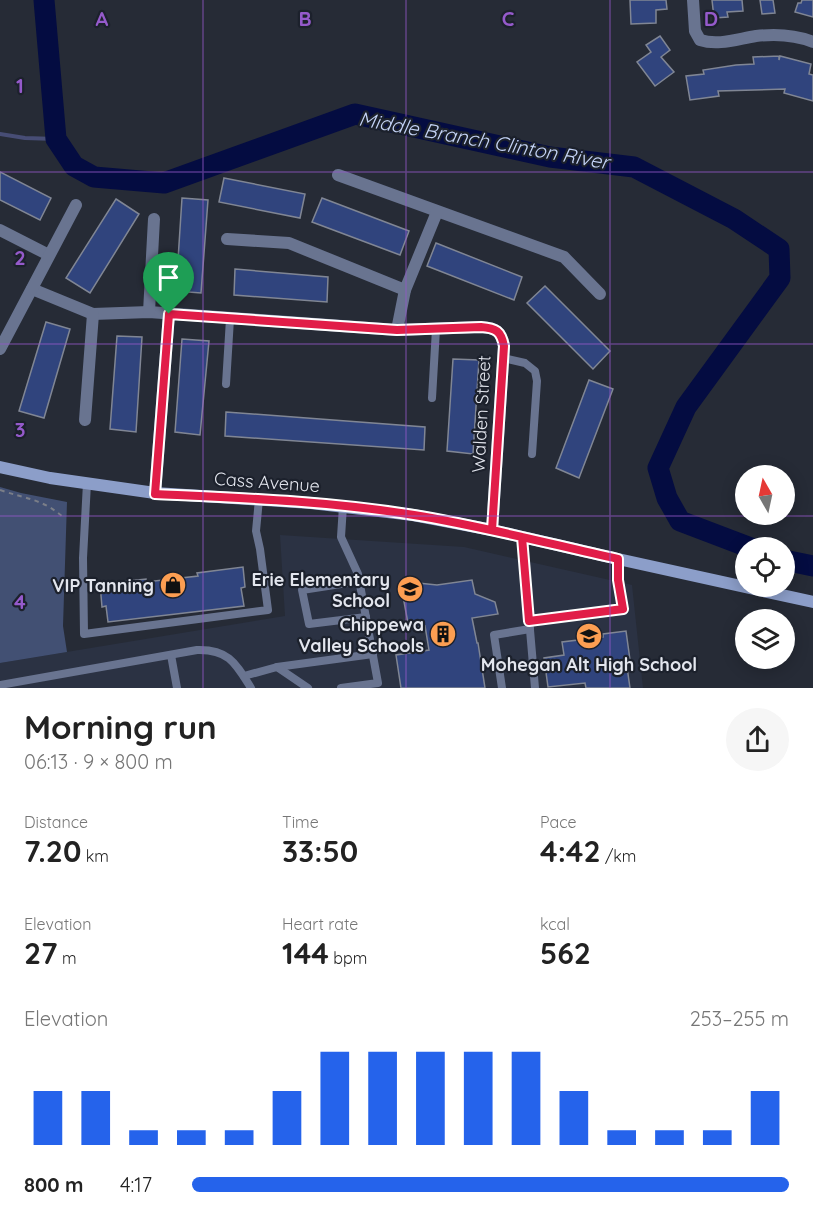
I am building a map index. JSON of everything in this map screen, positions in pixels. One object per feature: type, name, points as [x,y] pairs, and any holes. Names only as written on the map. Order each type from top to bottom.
[{"type":"main road","name":"Cass Avenue","points":[[0,467],[39,476],[155,494],[344,506],[413,514],[813,602]]},
{"type":"street","points":[[693,0],[695,31],[700,40],[710,43],[759,36],[781,36],[813,42]]},
{"type":"street","points":[[338,175],[564,257],[600,294]]},
{"type":"street","points":[[0,349],[76,205]]},
{"type":"street","points":[[397,330],[405,290],[437,212]]},
{"type":"street","points":[[149,312],[154,219]]},
{"type":"street","points":[[0,230],[49,255]]},
{"type":"street","points":[[227,239],[289,243],[405,290]]},
{"type":"street","name":"Walden Street","points":[[32,289],[93,314],[149,312],[397,330],[481,327],[498,330],[502,337],[503,358],[492,530]]},
{"type":"street","points":[[85,420],[93,314]]},
{"type":"street","points":[[155,494],[169,314]]},
{"type":"lane","points":[[226,384],[230,319]]},
{"type":"lane","points":[[432,398],[436,329]]},
{"type":"lane","points":[[503,358],[525,363],[535,371],[537,381],[532,453]]},
{"type":"lane","points":[[87,483],[83,558],[84,634],[268,610],[256,531],[259,500]]},
{"type":"lane","points":[[341,688],[378,683],[360,581],[341,537],[344,506]]},
{"type":"lane","points":[[522,537],[535,688]]},
{"type":"lane","points":[[502,688],[494,635],[529,625],[623,609],[618,580],[618,559]]},
{"type":"lane","points":[[360,581],[302,590],[309,624],[366,616]]},
{"type":"lane","points":[[0,686],[207,650],[228,656],[236,663],[251,688]]},
{"type":"lane","points":[[244,676],[277,667],[373,654]]},
{"type":"lane","points":[[171,655],[177,688]]},
{"type":"lane","points":[[277,667],[308,688]]},
{"type":"path","points":[[0,490],[47,505],[56,510],[64,519]]},
{"type":"shaded area","points":[[0,487],[67,502],[63,626],[67,652],[0,663]]},
{"type":"shaded area","name":"Erie Elementary School","points":[[280,535],[464,547],[632,585],[643,688],[0,688],[0,663],[285,616]]},
{"type":"building","points":[[630,0],[666,0],[667,9],[656,10],[656,23],[631,24]]},
{"type":"building","points":[[712,0],[742,0],[743,11],[727,12],[728,17],[714,18]]},
{"type":"building","points":[[760,0],[773,0],[775,13],[762,14]]},
{"type":"building","points":[[802,0],[813,0],[813,17],[795,12],[798,3]]},
{"type":"building","points":[[660,36],[670,50],[661,57],[674,72],[655,86],[637,62],[651,52],[646,45]]},
{"type":"building","points":[[779,56],[779,60],[780,56],[811,64],[809,74],[813,75],[813,101],[784,93],[785,89],[718,91],[719,96],[690,100],[686,76],[704,74],[703,70],[754,64],[753,57]]},
{"type":"building","points":[[0,172],[51,198],[40,220],[0,200]]},
{"type":"building","points":[[224,178],[305,194],[300,218],[219,202]]},
{"type":"building","points":[[182,198],[208,200],[201,293],[176,291]]},
{"type":"building","points":[[322,198],[409,231],[400,255],[312,222]]},
{"type":"building","points":[[116,199],[139,214],[90,293],[66,278]]},
{"type":"building","points":[[436,243],[522,277],[514,300],[427,266]]},
{"type":"building","points":[[235,269],[328,277],[327,302],[234,295]]},
{"type":"building","points":[[545,286],[610,351],[593,369],[527,303]]},
{"type":"building","points":[[46,322],[70,329],[44,418],[19,411]]},
{"type":"building","points":[[117,336],[142,337],[136,432],[110,429]]},
{"type":"building","points":[[182,339],[209,341],[200,435],[175,432]]},
{"type":"building","points":[[453,359],[479,360],[473,454],[447,451]]},
{"type":"building","points":[[589,380],[613,389],[579,478],[556,468]]},
{"type":"building","points":[[226,412],[425,427],[424,450],[225,436]]},
{"type":"building","points":[[243,567],[245,587],[241,588],[244,606],[108,622],[106,606],[102,607],[100,584],[198,576],[197,573]]},
{"type":"building","name":"Chippewa Valley Schools","points":[[472,580],[475,594],[495,602],[498,614],[472,618],[485,688],[401,688],[396,655],[429,650],[425,626],[409,629],[401,585],[418,583],[437,585]]},
{"type":"building","name":"Mohegan Alt High School","points":[[626,631],[630,660],[626,660],[630,688],[586,688],[585,683],[548,687],[544,658],[564,655],[562,642],[603,637],[603,634]]},
{"type":"waterway","name":"Middle Branch Clinton River","points":[[44,0],[56,139],[74,166],[94,177],[164,183],[355,114],[550,157],[634,167],[734,219],[779,249],[780,278],[686,407],[658,468],[667,498],[680,521],[735,542]]},
{"type":"waterway","points":[[0,134],[56,139]]},
{"type":"waterway","name":"Middle Branch Clinton River","points":[[795,562],[813,566]]},
{"type":"place","name":"VIP Tanning","points":[[173,585]]},
{"type":"place","name":"Erie Elementary School","points":[[410,589]]},
{"type":"place","name":"Chippewa Valley Schools","points":[[443,634]]},
{"type":"place","name":"Mohegan Alt High School","points":[[589,636]]},
{"type":"route","points":[[169,314],[155,494],[311,502],[413,514],[492,530],[618,559],[618,580],[623,609],[529,621],[522,537],[492,530],[504,346],[498,330],[489,327],[397,330],[169,314]]}]
